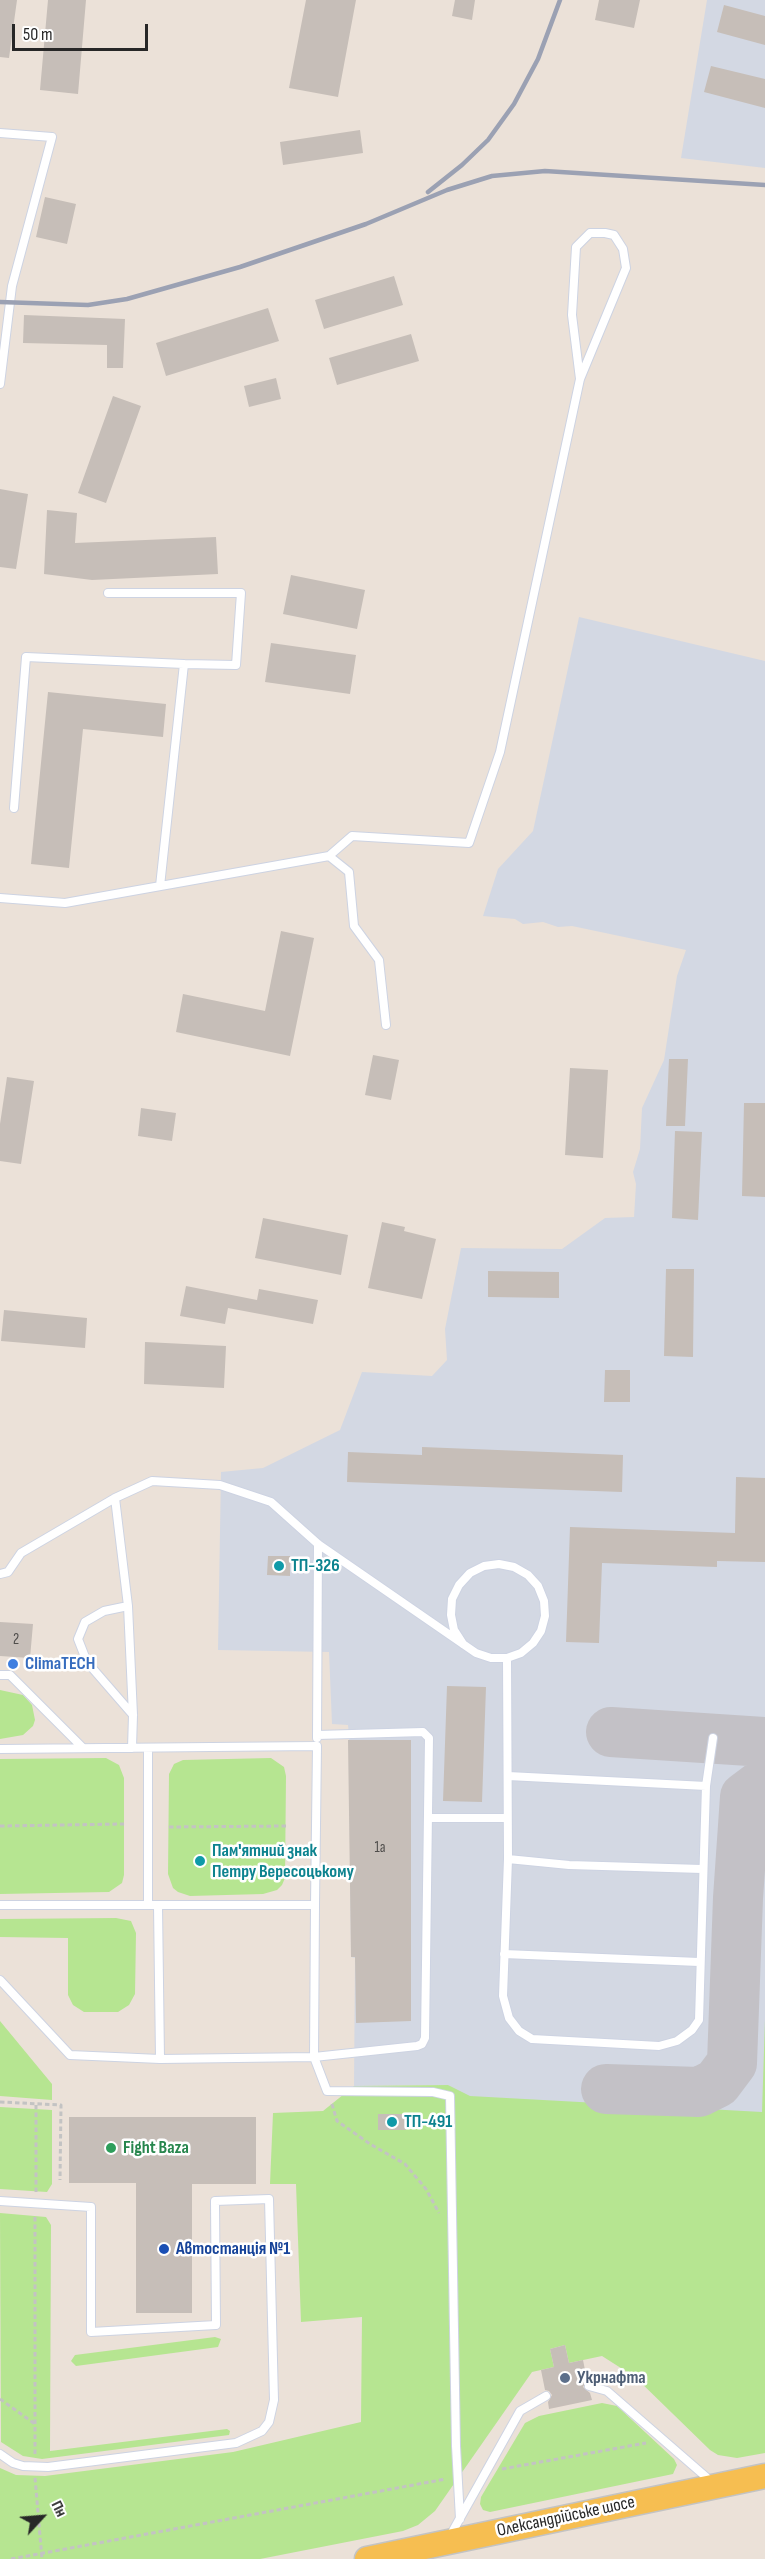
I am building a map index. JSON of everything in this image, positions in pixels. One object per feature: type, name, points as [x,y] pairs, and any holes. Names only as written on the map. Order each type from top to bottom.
[{"type":"main road","name":"Олександрійське шосе","points":[[367,2559],[444,2547],[765,2476]]},
{"type":"lane","points":[[0,133],[52,137],[12,286],[0,384]]},
{"type":"lane","points":[[0,898],[65,903],[329,856],[352,836],[469,843],[500,752],[580,379],[626,268],[623,249],[614,235],[605,233],[590,232],[576,247],[572,315],[580,379]]},
{"type":"lane","points":[[14,808],[26,657],[236,665],[241,593],[108,593]]},
{"type":"lane","points":[[160,886],[184,664]]},
{"type":"lane","points":[[329,856],[349,872],[354,926],[379,960],[386,1025]]},
{"type":"lane","points":[[0,1574],[8,1572],[21,1553],[115,1498],[152,1481],[220,1485],[271,1502],[318,1544],[476,1653],[491,1658],[507,1658],[521,1653],[533,1643],[541,1630],[545,1616],[544,1601],[538,1586],[528,1575],[514,1567],[500,1564],[484,1566],[470,1574],[459,1585],[452,1599],[451,1615],[454,1630],[463,1644]]},
{"type":"lane","points":[[115,1498],[128,1606],[133,1715],[132,1748]]},
{"type":"lane","points":[[318,1544],[314,2057],[327,2091],[432,2092],[450,2096],[460,2519]]},
{"type":"lane","points":[[128,1606],[104,1611],[85,1622],[78,1640],[87,1662],[133,1715]]},
{"type":"lane","points":[[507,1658],[508,1858],[503,1996],[509,2018],[519,2031],[532,2039],[659,2046],[677,2041],[692,2030],[699,2020],[706,1786],[713,1738]]},
{"type":"lane","points":[[0,1675],[10,1676],[82,1747]]},
{"type":"lane","points":[[0,1980],[70,2055],[160,2059],[314,2057],[422,2044],[425,2038],[427,1735],[423,1732],[317,1735]]},
{"type":"lane","points":[[0,1749],[317,1746]]},
{"type":"lane","points":[[148,1748],[148,1905]]},
{"type":"lane","points":[[508,1776],[706,1786]]},
{"type":"lane","points":[[428,1818],[507,1818]]},
{"type":"lane","points":[[508,1858],[569,1865],[702,1869]]},
{"type":"lane","points":[[0,1905],[315,1905]]},
{"type":"lane","points":[[158,1905],[160,2059]]},
{"type":"lane","points":[[504,1954],[699,1962]]},
{"type":"lane","points":[[0,2201],[91,2206],[92,2332],[216,2325],[215,2201],[269,2199],[274,2400],[269,2422],[262,2431],[246,2440],[225,2445],[48,2467],[23,2466],[13,2463],[0,2454]]},
{"type":"lane","points":[[589,2386],[607,2391],[716,2486]]},
{"type":"lane","points":[[444,2547],[520,2411],[546,2396]]},
{"type":"path","points":[[0,1826],[124,1824]]},
{"type":"path","points":[[169,1827],[286,1826]]},
{"type":"path","points":[[327,2091],[337,2121],[370,2144],[405,2163],[426,2189],[453,2240]]},
{"type":"path","points":[[0,2102],[61,2105],[60,2180]]},
{"type":"path","points":[[36,2104],[36,2192]]},
{"type":"path","points":[[34,2458],[35,2216]]},
{"type":"path","points":[[0,2399],[35,2424]]},
{"type":"path","points":[[486,2472],[663,2440]]},
{"type":"path","points":[[34,2476],[42,2559]]},
{"type":"path","points":[[11,2559],[458,2477]]},
{"type":"shaded area","points":[[707,0],[765,0],[765,168],[681,158]]},
{"type":"shaded area","points":[[579,617],[765,661],[765,2362],[448,2085],[354,2086],[355,1958],[351,1957],[349,1735],[348,1725],[332,1724],[329,1652],[218,1650],[221,1472],[263,1468],[340,1430],[362,1372],[432,1376],[447,1360],[445,1329],[461,1248],[562,1249],[605,1218],[634,1217],[636,1184],[633,1172],[640,1149],[642,1108],[664,1060],[677,976],[686,950],[572,926],[558,927],[543,922],[523,924],[515,919],[483,916],[498,869],[533,831]]},
{"type":"green space","points":[[0,1690],[23,1695],[32,1705],[35,1720],[33,1726],[23,1735],[0,1739]]},
{"type":"green space","points":[[106,1758],[119,1765],[124,1778],[124,1875],[122,1883],[109,1892],[0,1894],[0,1759]]},
{"type":"green space","points":[[271,1758],[284,1767],[286,1776],[285,1878],[282,1885],[277,1890],[263,1894],[190,1896],[178,1892],[173,1888],[168,1874],[169,1774],[174,1764],[183,1760]]},
{"type":"green space","points":[[116,1918],[131,1921],[136,1933],[135,1994],[129,2005],[118,2012],[84,2012],[73,2005],[68,1995],[68,1938],[0,1937],[0,1919]]},
{"type":"green space","points":[[765,2020],[765,2453],[737,2458],[718,2455],[710,2450],[635,2377],[602,2356],[569,2363],[565,2345],[550,2349],[554,2367],[532,2372],[435,2511],[418,2525],[403,2531],[260,2559],[0,2559],[0,2468],[16,2475],[45,2476],[233,2452],[361,2422],[362,2317],[301,2322],[296,2184],[270,2184],[273,2113],[323,2111],[354,2086],[448,2085],[470,2096],[762,2112]]},
{"type":"green space","points":[[0,2021],[52,2084],[52,2100],[0,2096]]},
{"type":"green space","points":[[0,2107],[52,2110],[52,2184],[47,2192],[0,2189]]},
{"type":"green space","points":[[0,2213],[46,2217],[51,2225],[50,2451],[227,2429],[230,2431],[229,2435],[42,2459],[23,2456],[1,2442]]},
{"type":"green space","points":[[215,2337],[221,2339],[218,2347],[76,2366],[71,2361],[75,2355]]},
{"type":"green space","points":[[602,2403],[617,2406],[674,2459],[677,2465],[673,2474],[490,2512],[483,2510],[480,2504],[481,2497],[525,2423],[539,2416]]},
{"type":"building","points":[[0,0],[17,0],[9,58],[0,57]]},
{"type":"building","points":[[48,0],[86,0],[78,94],[40,90]]},
{"type":"building","points":[[306,0],[356,0],[338,97],[289,88]]},
{"type":"building","points":[[455,0],[475,0],[472,20],[452,16]]},
{"type":"building","points":[[599,0],[640,0],[634,28],[595,20]]},
{"type":"building","points":[[724,5],[765,16],[765,45],[717,32]]},
{"type":"building","points":[[711,66],[765,79],[765,108],[704,92]]},
{"type":"building","points":[[360,130],[363,153],[283,165],[280,142]]},
{"type":"building","points":[[45,197],[76,204],[67,244],[36,237]]},
{"type":"building","points":[[394,276],[403,305],[324,329],[315,300]]},
{"type":"building","points":[[268,308],[279,341],[166,376],[156,343]]},
{"type":"building","points":[[24,315],[125,319],[123,368],[107,368],[107,345],[23,343]]},
{"type":"building","points":[[411,334],[419,361],[337,385],[329,358]]},
{"type":"building","points":[[276,378],[281,399],[249,407],[244,386]]},
{"type":"building","points":[[113,396],[141,406],[106,503],[78,493]]},
{"type":"building","points":[[0,489],[28,494],[16,569],[0,567]]},
{"type":"building","points":[[47,510],[77,513],[75,543],[216,537],[218,574],[92,580],[44,574]]},
{"type":"building","points":[[291,575],[365,590],[357,629],[283,614]]},
{"type":"building","points":[[271,643],[356,655],[350,694],[265,682]]},
{"type":"building","points":[[48,692],[166,704],[163,737],[83,729],[69,868],[31,864]]},
{"type":"building","points":[[281,931],[314,938],[290,1056],[176,1032],[183,994],[265,1011]]},
{"type":"building","points":[[373,1055],[399,1060],[391,1100],[365,1095]]},
{"type":"building","points":[[669,1059],[688,1059],[685,1126],[666,1126]]},
{"type":"building","points":[[570,1068],[608,1070],[603,1158],[565,1155]]},
{"type":"building","points":[[7,1077],[34,1081],[21,1164],[0,1161],[0,1124]]},
{"type":"building","points":[[744,1103],[765,1103],[765,1197],[742,1196]]},
{"type":"building","points":[[141,1108],[176,1113],[172,1141],[138,1136]]},
{"type":"building","points":[[675,1131],[702,1132],[698,1220],[672,1218]]},
{"type":"building","points":[[263,1218],[348,1235],[341,1275],[255,1258]]},
{"type":"building","points":[[382,1222],[405,1227],[404,1231],[436,1239],[422,1299],[368,1288]]},
{"type":"building","points":[[666,1269],[694,1269],[693,1357],[664,1356]]},
{"type":"building","points":[[488,1271],[559,1272],[559,1298],[488,1297]]},
{"type":"building","points":[[186,1286],[257,1300],[259,1289],[318,1300],[313,1324],[228,1308],[225,1324],[180,1316]]},
{"type":"building","points":[[4,1310],[87,1318],[85,1348],[1,1341]]},
{"type":"building","points":[[145,1342],[226,1346],[224,1388],[144,1384]]},
{"type":"building","points":[[605,1370],[630,1370],[630,1402],[604,1402]]},
{"type":"building","points":[[422,1447],[623,1455],[622,1492],[347,1482],[348,1452],[422,1455]]},
{"type":"building","points":[[736,1477],[765,1478],[765,1562],[717,1561],[717,1567],[602,1563],[599,1643],[566,1642],[570,1527],[735,1533]]},
{"type":"building","name":"ТП-326","points":[[268,1556],[290,1556],[290,1576],[267,1575]]},
{"type":"building","points":[[0,1622],[33,1624],[30,1658],[0,1656]]},
{"type":"building","points":[[447,1686],[486,1687],[482,1802],[443,1801]]},
{"type":"building","points":[[348,1740],[411,1740],[411,2021],[356,2023],[355,1957],[351,1957]]},
{"type":"building","name":"ТП-491","points":[[378,2114],[406,2114],[406,2130],[378,2130]]},
{"type":"building","name":"Автостанція №1","points":[[69,2117],[256,2117],[256,2184],[192,2184],[192,2313],[136,2313],[136,2183],[69,2183]]},
{"type":"building","name":"Укрнафта","points":[[565,2345],[569,2363],[583,2360],[587,2380],[583,2387],[590,2393],[592,2400],[549,2409],[548,2402],[552,2395],[545,2390],[541,2370],[554,2367],[550,2349]]},
{"type":"taxiway","points":[[611,1732],[765,1742]]},
{"type":"taxiway","points":[[606,2089],[699,2092],[717,2083],[732,2063],[738,1898],[745,1797],[765,1782]]},
{"type":"railway","points":[[428,192],[462,165],[488,140],[514,104],[538,59],[560,0]]},
{"type":"railway","points":[[0,302],[88,305],[127,299],[240,267],[366,224],[447,190],[492,176],[545,171],[765,185]]},
{"type":"place","name":"ТП-326","points":[[279,1566]]},
{"type":"place","name":"ClimaTECH","points":[[13,1664]]},
{"type":"place","name":"Пам'ятний знак Петру Вересоцькому","points":[[200,1861]]},
{"type":"place","name":"ТП-491","points":[[392,2122]]},
{"type":"place","name":"Fight Baza","points":[[111,2148]]},
{"type":"place","name":"Автостанція №1","points":[[164,2249]]},
{"type":"place","name":"Укрнафта","points":[[565,2378]]}]
